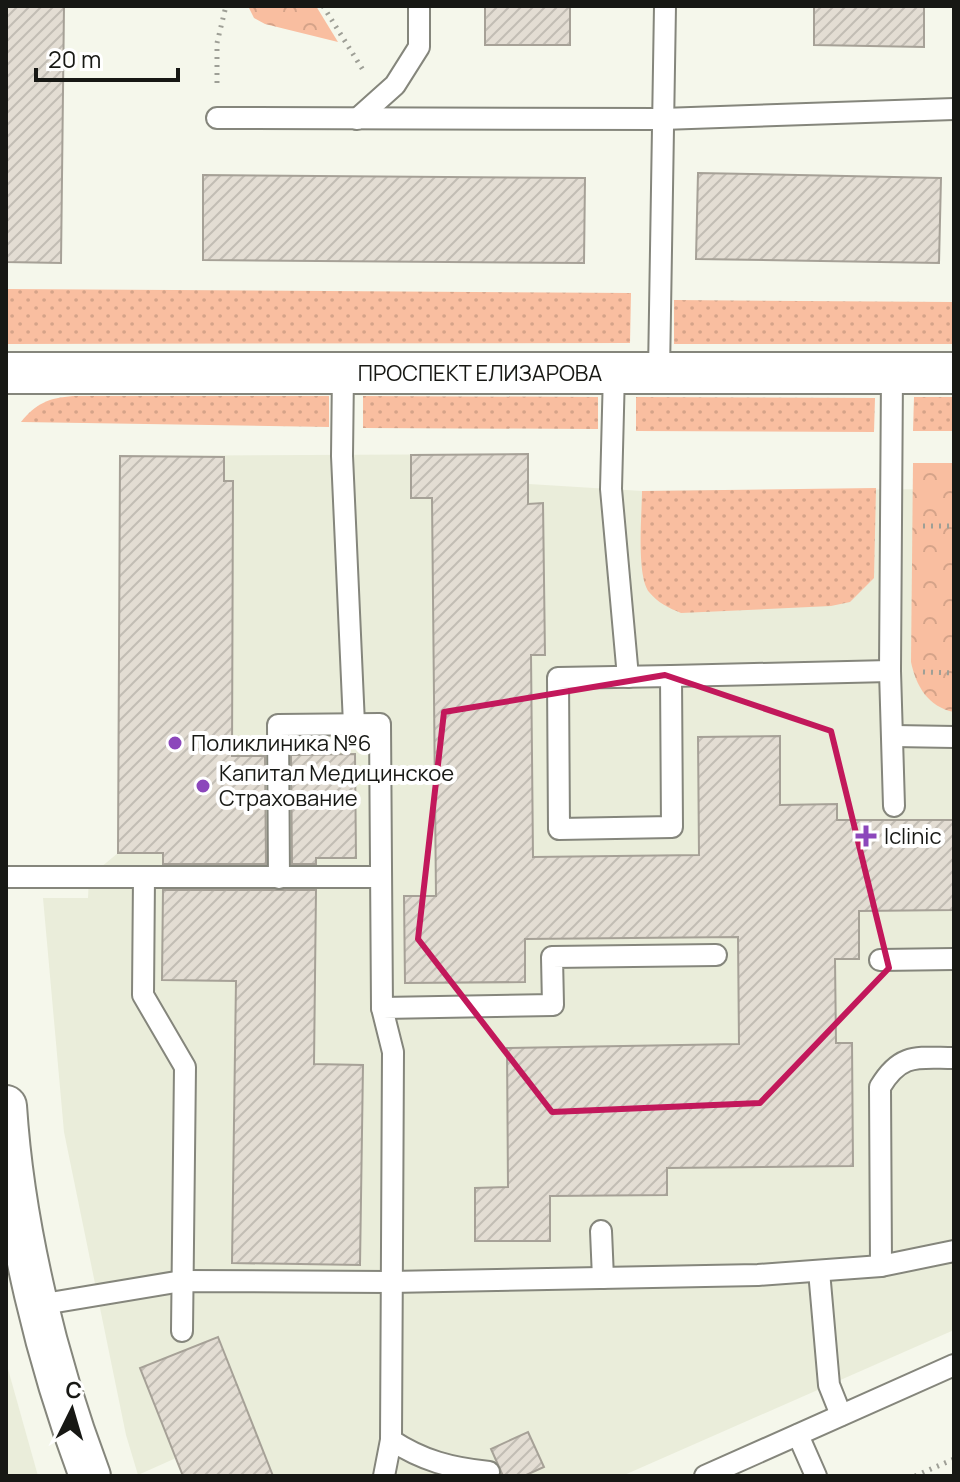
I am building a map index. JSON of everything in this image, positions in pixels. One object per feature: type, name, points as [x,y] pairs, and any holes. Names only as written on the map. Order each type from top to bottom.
[{"type":"street","name":"ПРОСПЕКТ ЕЛИЗАРОВА","points":[[6,373],[954,373]]},
{"type":"street","points":[[6,1106],[18,1262],[38,1305],[63,1405],[90,1476]]},
{"type":"lane","points":[[357,119],[395,85],[419,47],[419,6]]},
{"type":"lane","points":[[659,372],[665,6]]},
{"type":"lane","points":[[217,118],[662,119],[954,109]]},
{"type":"lane","points":[[343,372],[342,456],[354,724]]},
{"type":"lane","points":[[614,372],[611,489],[628,677]]},
{"type":"lane","points":[[892,373],[890,671],[894,806]]},
{"type":"lane","points":[[671,676],[672,827],[559,829],[558,678],[890,671]]},
{"type":"lane","points":[[279,878],[278,725],[380,724],[382,1008],[393,1052],[391,1440],[384,1476]]},
{"type":"lane","points":[[894,736],[954,737]]},
{"type":"lane","points":[[6,877],[381,877]]},
{"type":"lane","points":[[144,877],[143,995],[185,1067],[182,1331]]},
{"type":"lane","points":[[382,1008],[553,1005],[552,957],[716,955]]},
{"type":"lane","points":[[880,960],[954,959]]},
{"type":"lane","points":[[881,1266],[880,1087],[890,1070],[908,1058],[954,1058]]},
{"type":"lane","points":[[601,1231],[603,1278]]},
{"type":"lane","points":[[38,1305],[182,1281],[390,1282],[819,1271],[881,1266],[954,1251]]},
{"type":"lane","points":[[819,1271],[829,1385],[841,1415]]},
{"type":"lane","points":[[705,1476],[954,1365]]},
{"type":"lane","points":[[798,1435],[816,1476]]},
{"type":"lane","points":[[391,1440],[418,1458],[453,1468],[489,1472]]},
{"type":"path","points":[[217,118],[217,43],[226,6]]},
{"type":"path","points":[[323,6],[381,98]]},
{"type":"path","points":[[915,1476],[954,1459]]},
{"type":"highlighted area","points":[[665,675],[831,731],[889,968],[760,1103],[552,1112],[418,939],[444,712]]},
{"type":"shaded area","points":[[528,454],[529,484],[642,491],[954,489],[954,1330],[622,1476],[183,1476],[176,1458],[138,1475],[126,1435],[64,1132],[43,898],[88,898],[89,877],[118,853],[120,456]]},
{"type":"shaded area","points":[[6,1362],[38,1476],[6,1476]]},
{"type":"green space","points":[[248,6],[316,6],[338,42],[265,24],[254,18]]},
{"type":"green space","points":[[6,289],[631,293],[630,343],[6,344]]},
{"type":"green space","points":[[674,300],[954,302],[954,344],[674,344]]},
{"type":"green space","points":[[73,396],[329,396],[329,427],[21,422],[44,403]]},
{"type":"green space","points":[[363,396],[598,397],[598,429],[363,428]]},
{"type":"green space","points":[[636,397],[875,398],[874,432],[636,431]]},
{"type":"green space","points":[[914,397],[954,397],[954,431],[913,431]]},
{"type":"green space","points":[[913,463],[954,463],[954,712],[930,700],[916,679],[911,662]]},
{"type":"green space","points":[[876,488],[874,578],[850,602],[831,606],[681,613],[656,599],[645,584],[641,559],[642,491]]},
{"type":"building","points":[[6,6],[64,6],[61,263],[6,262]]},
{"type":"building","points":[[485,6],[570,6],[570,45],[485,45]]},
{"type":"building","points":[[814,6],[924,6],[924,47],[814,45]]},
{"type":"building","points":[[698,173],[941,178],[939,263],[696,259]]},
{"type":"building","points":[[203,175],[585,178],[584,263],[203,260]]},
{"type":"building","points":[[528,454],[528,504],[543,503],[545,655],[531,655],[533,857],[699,855],[698,737],[780,736],[780,805],[837,804],[837,820],[954,820],[954,910],[859,911],[859,959],[835,959],[836,1043],[852,1043],[853,1166],[667,1168],[667,1195],[550,1196],[550,1241],[475,1241],[475,1188],[508,1187],[507,1048],[739,1044],[738,937],[525,939],[525,982],[405,983],[404,896],[436,896],[432,498],[411,498],[411,455]]},
{"type":"building","name":"Поликлиника №6","points":[[120,456],[224,457],[224,481],[233,481],[232,756],[265,756],[266,864],[163,864],[163,853],[118,853]]},
{"type":"building","points":[[355,754],[356,858],[316,858],[316,864],[292,864],[291,755]]},
{"type":"building","points":[[163,890],[316,890],[314,1064],[363,1065],[360,1265],[232,1263],[236,981],[162,980]]},
{"type":"building","points":[[218,1337],[273,1476],[183,1476],[140,1368]]},
{"type":"building","points":[[528,1432],[544,1467],[524,1476],[503,1476],[491,1449]]},
{"type":"place","name":"Поликлиника №6","points":[[175,743]]},
{"type":"place","name":"Капитал Медицинское Страхование","points":[[203,786]]},
{"type":"place","name":"Iclinic","points":[[866,836]]}]
